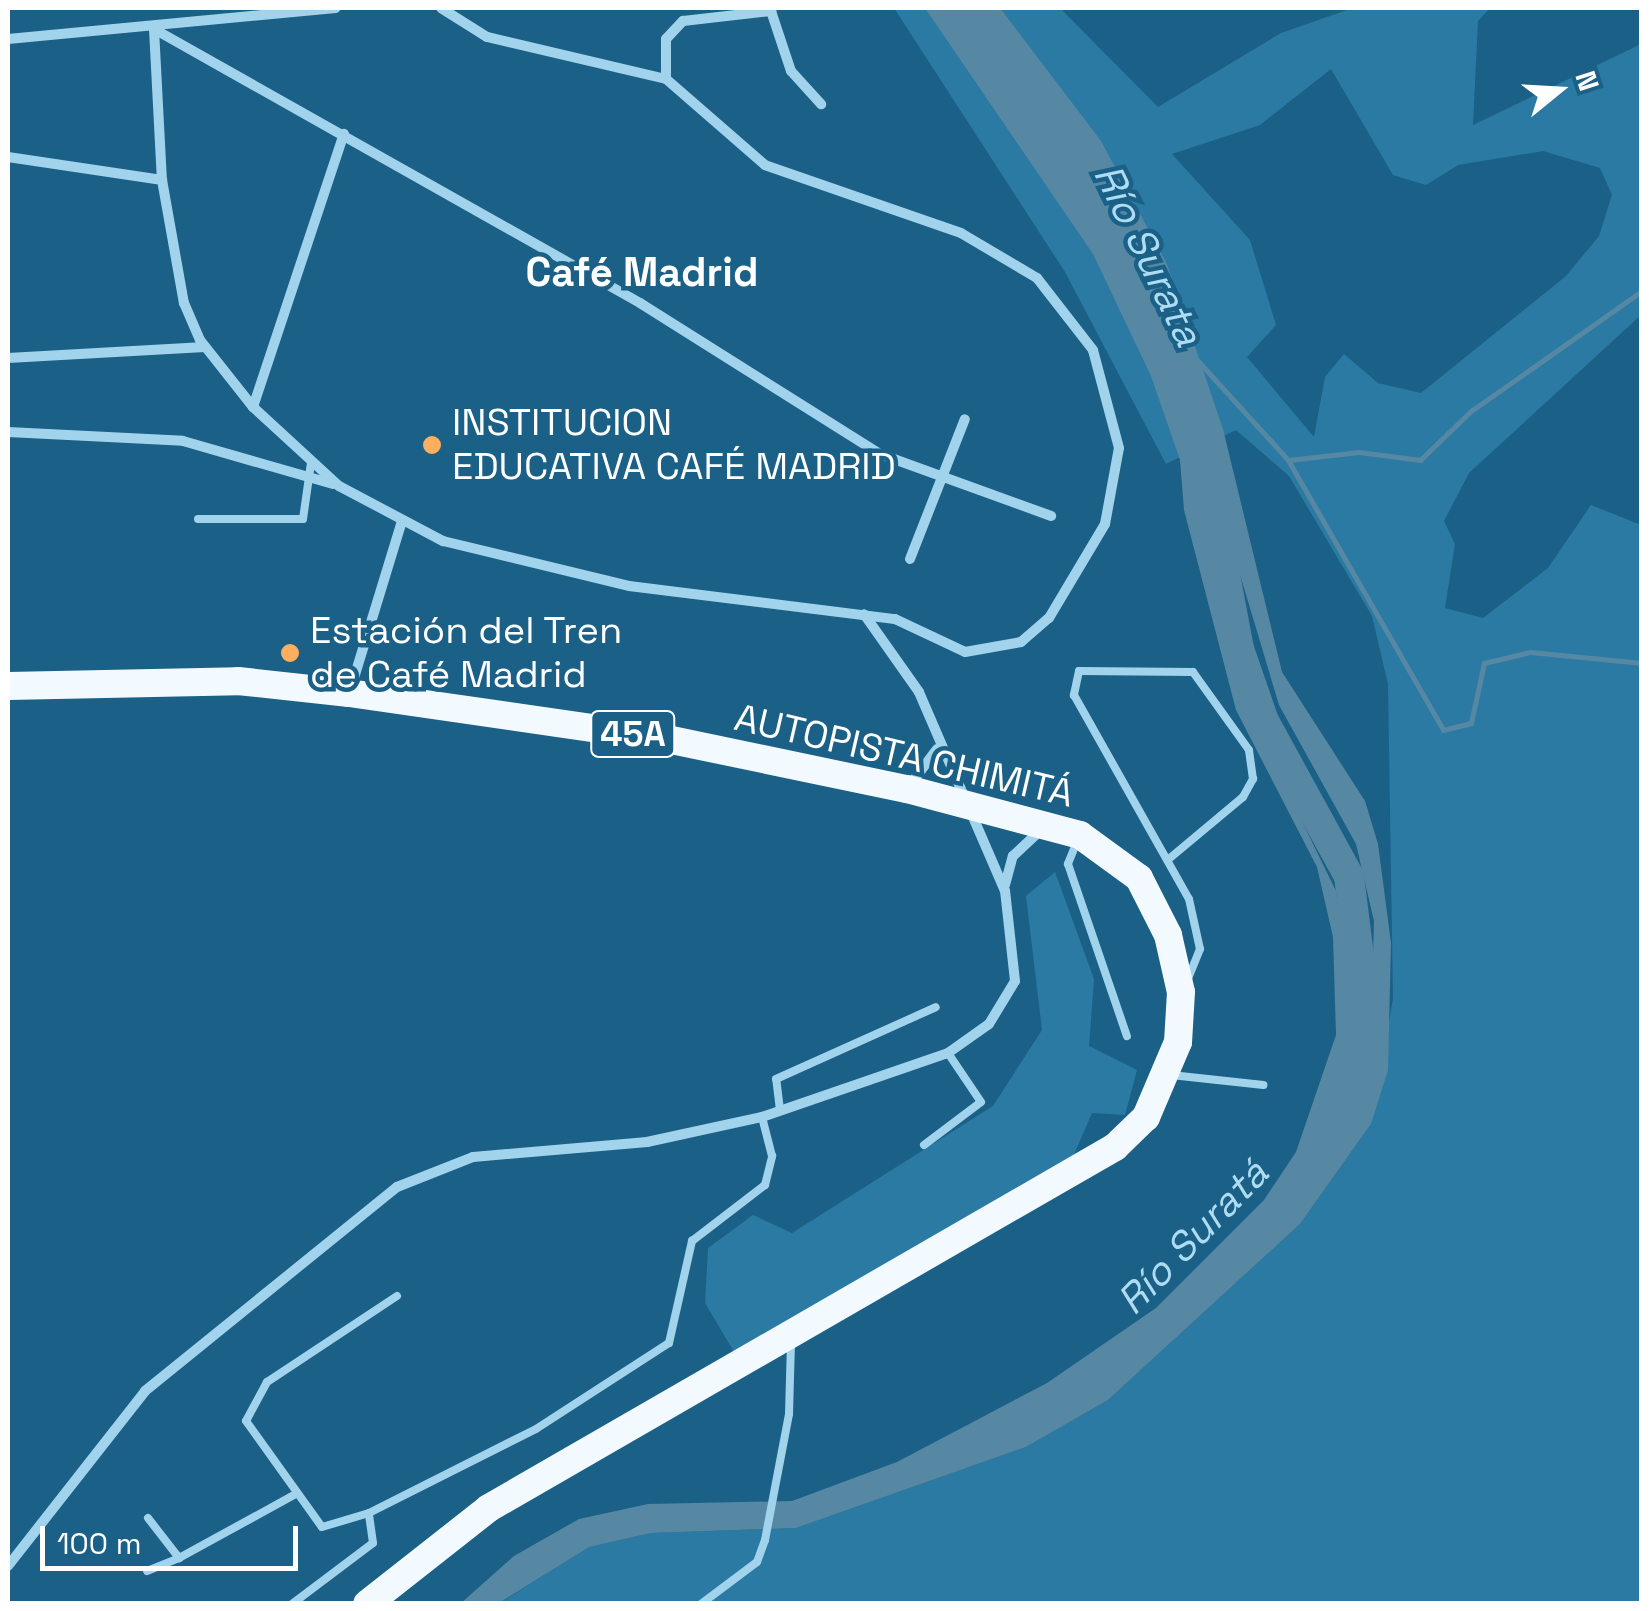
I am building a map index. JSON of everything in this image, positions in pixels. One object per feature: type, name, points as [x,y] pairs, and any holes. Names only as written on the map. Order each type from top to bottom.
[{"type":"highway","name":"AUTOPISTA CHIMITÁ","points":[[8,686],[238,681],[349,693],[662,738],[907,789],[1068,830],[1140,878],[1168,935],[1181,992],[1166,1074],[1146,1117],[1115,1147],[489,1508],[367,1604]]},
{"type":"street","points":[[8,39],[336,8]]},
{"type":"street","points":[[154,28],[162,180],[184,303],[205,347],[253,407],[339,486],[401,524],[629,586],[863,613],[985,654],[1021,642],[1049,618],[1088,563],[1115,485],[1119,448],[1106,378],[1053,296],[996,248],[764,165],[666,78],[488,37],[441,8]]},
{"type":"street","points":[[666,78],[666,39],[683,21],[772,11],[791,71],[821,104]]},
{"type":"street","points":[[154,28],[640,302],[880,454],[1051,516]]},
{"type":"street","points":[[253,407],[344,134]]},
{"type":"street","points":[[8,156],[162,180]]},
{"type":"street","points":[[8,358],[205,347]]},
{"type":"street","points":[[910,559],[936,477],[965,419]]},
{"type":"street","points":[[8,432],[183,441],[339,486]]},
{"type":"street","points":[[349,693],[401,524]]},
{"type":"street","points":[[8,1566],[145,1391],[398,1187],[473,1158],[647,1142],[762,1117],[948,1053],[989,1024],[1016,980],[1005,891],[967,804],[937,749],[901,656],[863,613]]},
{"type":"street","points":[[907,789],[937,749]]},
{"type":"street","points":[[1005,891],[1020,846],[1068,830]]},
{"type":"lane","points":[[198,520],[304,519],[310,463]]},
{"type":"lane","points":[[1170,858],[1243,797],[1253,779],[1250,750],[1193,672],[1079,671],[1074,695],[1170,858],[1200,949],[1181,992]]},
{"type":"lane","points":[[1068,830],[1068,864],[1126,1036]]},
{"type":"lane","points":[[780,1110],[776,1079],[936,1007]]},
{"type":"lane","points":[[924,1146],[981,1102],[948,1053]]},
{"type":"lane","points":[[1166,1074],[1263,1085]]},
{"type":"lane","points":[[397,1296],[267,1382],[252,1406],[252,1436],[322,1527],[369,1513],[577,1406],[669,1343],[692,1241],[765,1184],[772,1156],[762,1117]]},
{"type":"lane","points":[[701,1604],[757,1562],[765,1540],[786,1433],[791,1337]]},
{"type":"lane","points":[[147,1572],[294,1495]]},
{"type":"lane","points":[[292,1604],[372,1543],[369,1513]]},
{"type":"lane","points":[[148,1518],[180,1558]]},
{"type":"shaded area","points":[[894,8],[1060,8],[1158,107],[1281,33],[1353,8],[1490,8],[1478,21],[1473,125],[1641,44],[1641,315],[1469,473],[1444,521],[1455,544],[1445,608],[1483,618],[1548,568],[1591,505],[1641,525],[1641,1603],[499,1604],[588,1547],[651,1533],[796,1528],[1026,1447],[1108,1400],[1300,1224],[1371,1124],[1393,999],[1388,684],[1372,616],[1289,476],[1236,430],[1166,464],[1065,272]],"holes":[[[1331,69],[1393,175],[1426,185],[1458,165],[1543,151],[1600,168],[1612,195],[1599,236],[1566,276],[1421,393],[1378,383],[1344,354],[1325,377],[1314,437],[1247,357],[1276,325],[1250,240],[1172,154],[1260,125]]]},
{"type":"shaded area","points":[[1055,872],[1094,979],[1089,1046],[1137,1070],[1125,1115],[1092,1113],[1070,1164],[737,1357],[705,1303],[708,1248],[753,1215],[792,1233],[993,1106],[1042,1030],[1026,896]]},
{"type":"water","name":"Río Surata","points":[[925,8],[1000,8],[1101,141],[1167,264],[1223,429],[1282,672],[1365,801],[1378,844],[1391,943],[1388,1070],[1371,1124],[1300,1224],[1108,1400],[1026,1447],[796,1528],[651,1533],[589,1547],[499,1603],[460,1604],[514,1556],[579,1519],[648,1504],[792,1501],[897,1462],[1047,1383],[1156,1308],[1264,1200],[1296,1152],[1336,1035],[1333,937],[1317,867],[1236,710],[1184,510],[1180,460],[1151,376],[1093,254]],"holes":[[[1195,489],[1218,501],[1279,705],[1356,844],[1374,921],[1372,992],[1341,1109],[1353,1016],[1336,891],[1241,696]]]},
{"type":"waterway","points":[[1289,460],[1359,452],[1420,460],[1471,411],[1642,291]]},
{"type":"waterway","name":"Río Surata","points":[[1198,361],[1288,460],[1443,730],[1471,723],[1484,663],[1530,652],[1642,663]]},
{"type":"waterway","name":"Río Suratá","points":[[1204,462],[1239,649],[1264,721],[1349,876],[1362,981],[1344,1103],[1330,1134]]},
{"type":"place","name":"INSTITUCION EDUCATIVA CAFÉ MADRID","points":[[432,445]]},
{"type":"place","name":"Estación del Tren de Café Madrid","points":[[290,653]]},
{"type":"district","name":"Café Madrid","points":[[642,273]]}]
